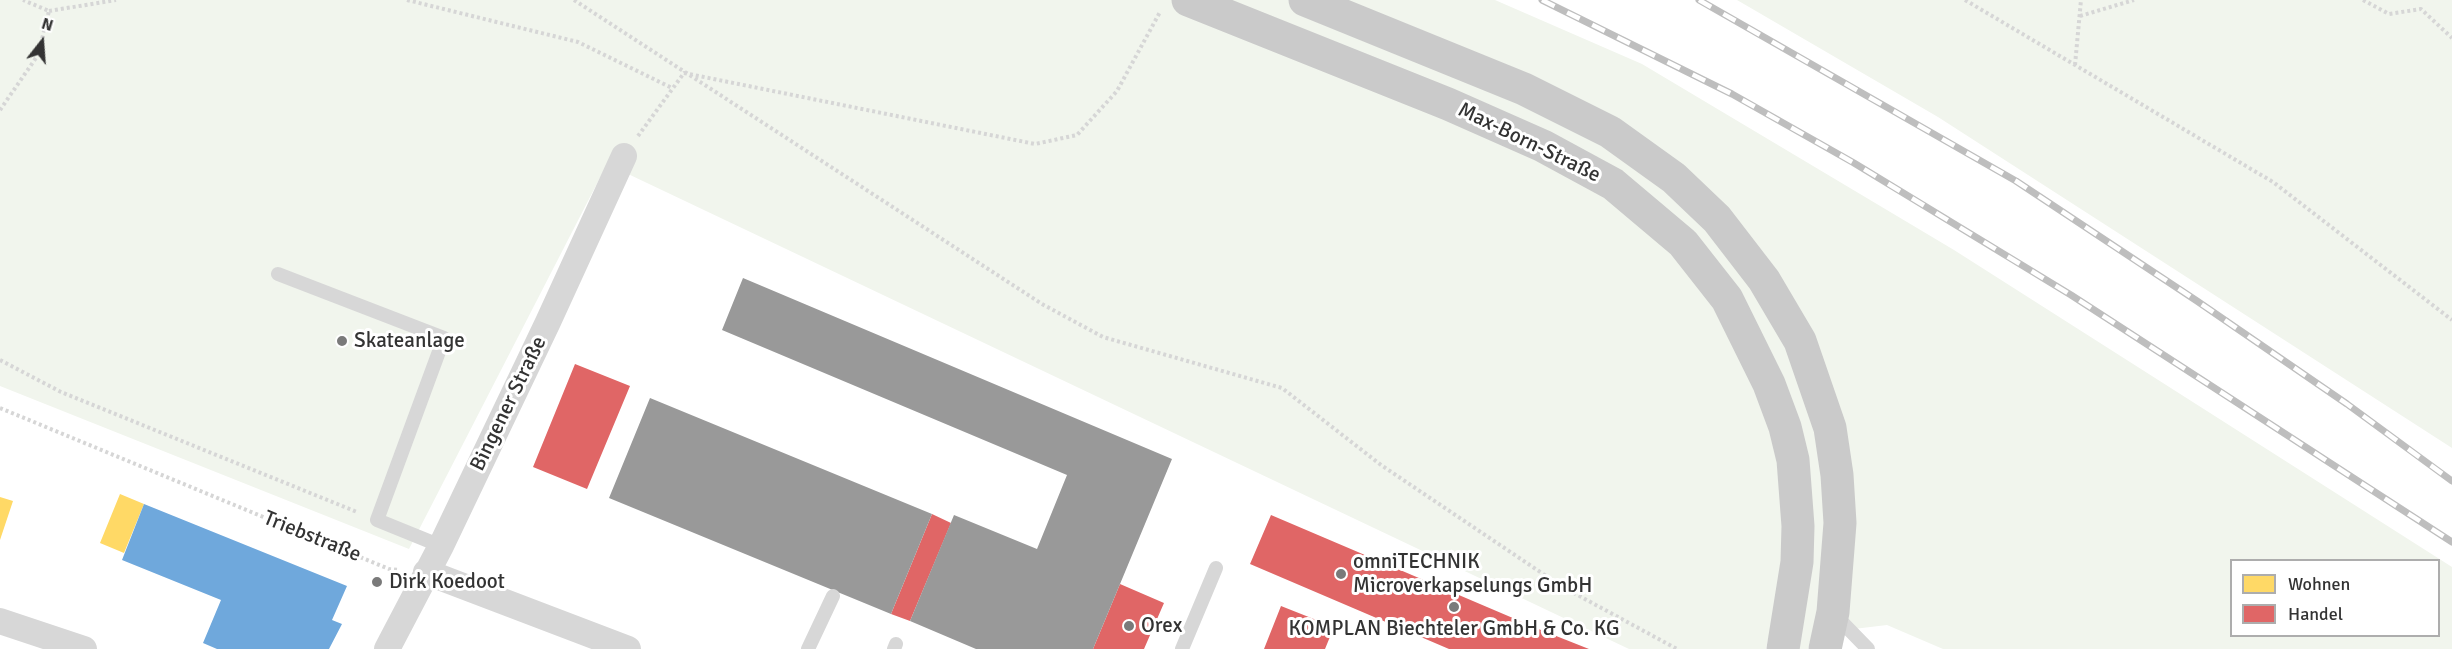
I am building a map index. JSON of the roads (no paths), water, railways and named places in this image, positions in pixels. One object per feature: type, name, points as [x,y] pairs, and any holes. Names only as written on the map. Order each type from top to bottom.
[{"type":"main road","name":"Max-Born-Straße","points":[[1305,0],[1524,89],[1610,132],[1674,177],[1717,219],[1764,280],[1800,341],[1830,428],[1837,475],[1840,523],[1833,612],[1825,649]]},
{"type":"main road","name":"Max-Born-Straße","points":[[1174,5],[1448,104],[1544,146],[1613,184],[1683,243],[1727,299],[1769,384],[1785,426],[1793,460],[1798,526],[1797,562],[1784,649]]},
{"type":"street","name":"Bingener Straße","points":[[387,649],[441,546],[624,156]]},
{"type":"street","points":[[426,572],[628,649]]},
{"type":"street","points":[[0,621],[84,649]]},
{"type":"lane","points":[[278,274],[444,338],[377,520],[441,546]]},
{"type":"lane","points":[[1182,649],[1216,568]]},
{"type":"lane","points":[[808,649],[833,596]]},
{"type":"lane","points":[[1833,612],[1868,649]]},
{"type":"railway","points":[[1542,0],[1732,94],[1854,163],[2071,295],[2452,542]]},
{"type":"railway","points":[[1699,0],[2016,181],[2347,404],[2452,481]]},
{"type":"place","name":"Skateanlage","points":[[342,341]]},
{"type":"place","name":"omniTECHNIK Microverkapselungs GmbH","points":[[1341,574]]},
{"type":"place","name":"Dirk Koedoot","points":[[377,582]]},
{"type":"place","name":"KOMPLAN Biechteler GmbH & Co. KG","points":[[1454,607]]},
{"type":"place","name":"Orex","points":[[1129,626]]}]
